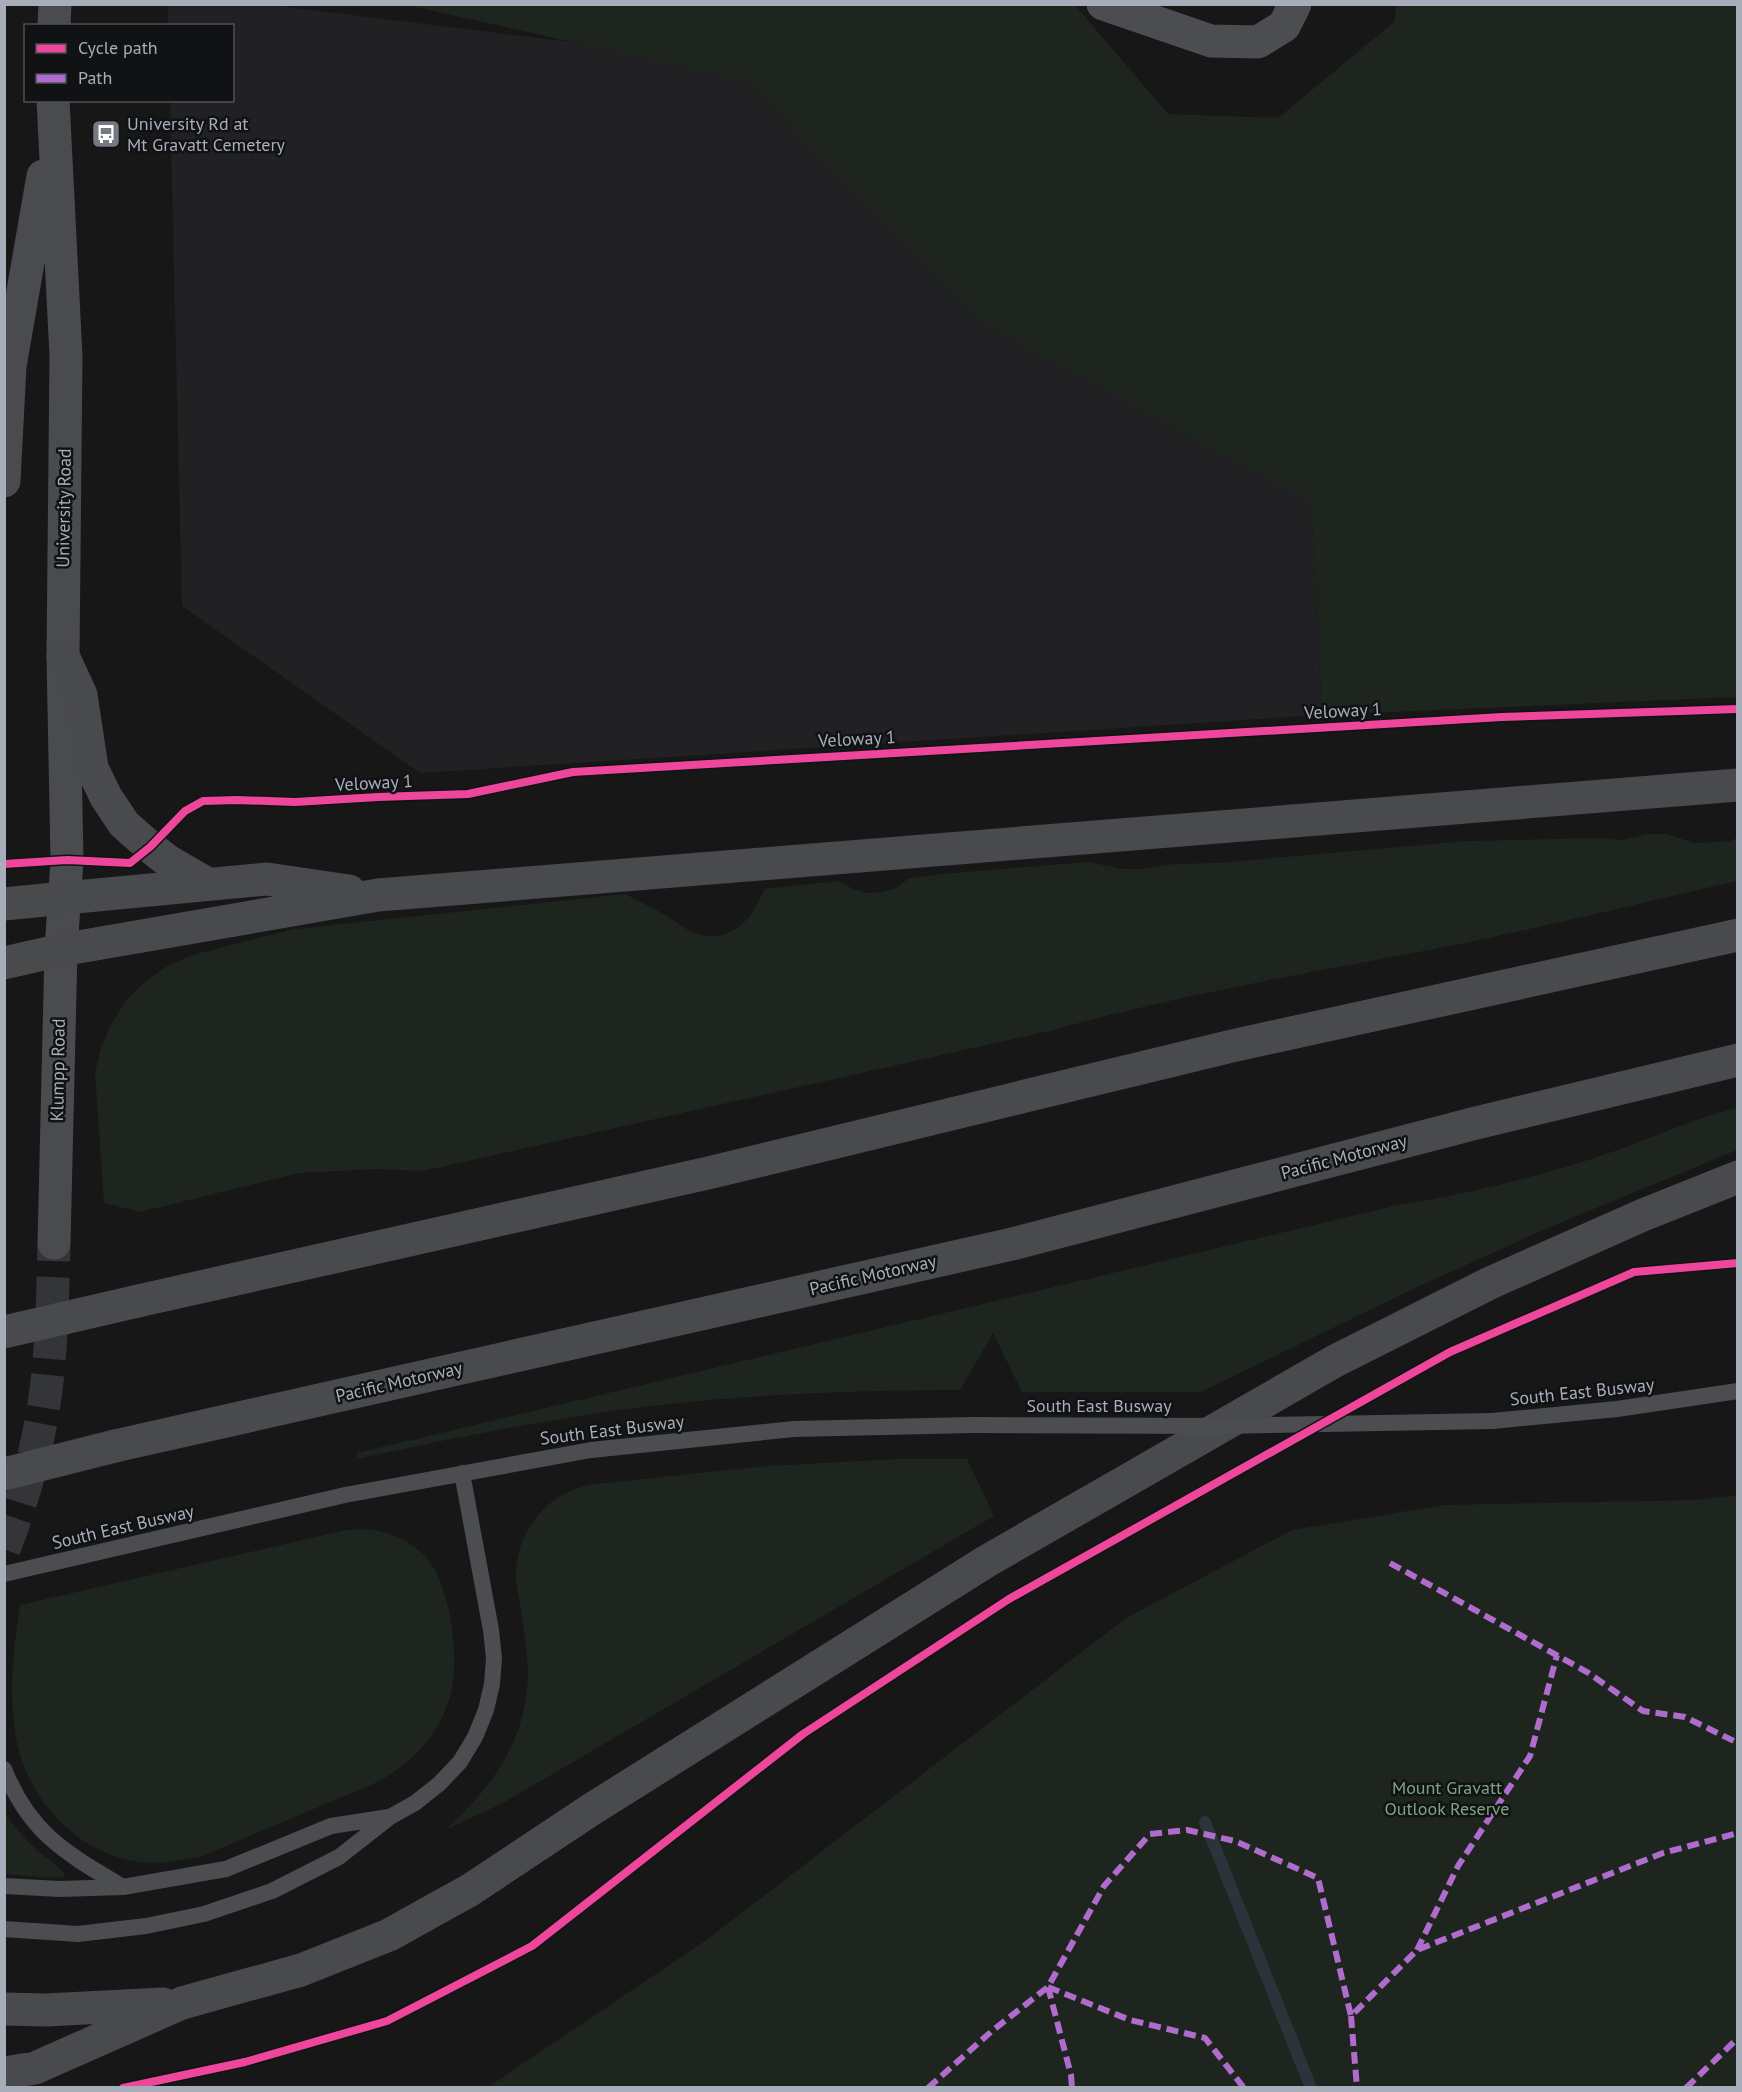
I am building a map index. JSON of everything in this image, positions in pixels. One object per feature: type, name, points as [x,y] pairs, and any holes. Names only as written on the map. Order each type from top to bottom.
[{"type":"highway","points":[[63,656],[81,695],[92,768],[106,797],[124,824],[150,847],[168,861],[206,883]]},
{"type":"highway","points":[[61,950],[378,895],[1737,785]]},
{"type":"highway","points":[[65,898],[267,879],[378,895]]},
{"type":"highway","points":[[4,1332],[708,1173],[1232,1046],[1737,935]]},
{"type":"highway","name":"Pacific Motorway","points":[[4,1474],[115,1446],[1012,1244],[1476,1123],[1737,1060]]},
{"type":"highway","points":[[4,2073],[35,2068],[182,2003],[301,1970],[389,1935],[470,1890],[592,1809],[987,1561],[1335,1361],[1490,1283],[1643,1215],[1737,1177]]},
{"type":"highway","points":[[4,2009],[46,2010],[182,2003]]},
{"type":"main road","points":[[4,904],[65,898]]},
{"type":"main road","points":[[4,963],[61,950]]},
{"type":"street","points":[[54,24],[55,4]]},
{"type":"street","points":[[1103,4],[1211,41],[1258,42],[1284,26],[1295,4]]},
{"type":"street","name":"University Road","points":[[4,481],[10,366],[53,109]]},
{"type":"street","name":"University Road","points":[[53,109],[66,356],[63,656],[67,860],[65,898]]},
{"type":"street","name":"Klumpp Road","points":[[54,1243],[61,950],[65,898]]},
{"type":"lane","name":"South East Busway","points":[[4,1574],[345,1495],[591,1450],[794,1429],[973,1425],[1222,1426],[1492,1421],[1617,1409],[1737,1391]]},
{"type":"lane","points":[[4,1929],[78,1934],[146,1926],[204,1914],[272,1891],[339,1857],[390,1817],[415,1803],[460,1762],[475,1737],[486,1710],[492,1684],[494,1658],[462,1473]]},
{"type":"lane","points":[[4,1769],[13,1791],[37,1827],[64,1851],[123,1887]]},
{"type":"lane","points":[[4,1886],[123,1887],[226,1869],[331,1826],[390,1817]]},
{"type":"shaded area","points":[[168,5],[271,5],[740,63],[1311,503],[1322,715],[420,773],[182,606],[170,102],[234,102],[234,24],[168,24]]},
{"type":"green space","points":[[407,5],[1075,5],[1168,114],[1278,118],[1394,22],[1396,5],[1737,5],[1737,697],[1322,715],[1311,503],[976,319],[747,81]]},
{"type":"green space","points":[[1648,834],[1666,834],[1695,843],[1730,841],[1737,838],[1737,881],[1489,938],[1162,1003],[1054,1030],[423,1171],[376,1169],[299,1173],[140,1212],[104,1203],[95,1073],[101,1047],[126,1001],[145,982],[167,966],[192,955],[295,929],[625,894],[694,933],[718,936],[729,933],[747,920],[764,889],[839,881],[853,889],[867,893],[896,888],[908,879],[940,874],[1088,862],[1124,869],[1144,869],[1174,864],[1217,863],[1468,841],[1598,838],[1622,840]]},
{"type":"green space","points":[[1737,1108],[1737,1150],[1550,1227],[1413,1289],[1201,1392],[1022,1392],[993,1333],[960,1390],[819,1393],[632,1408],[528,1425],[357,1459],[357,1453],[1394,1206],[1473,1191],[1525,1178],[1603,1155],[1703,1118]]},
{"type":"green space","points":[[897,1459],[967,1459],[994,1516],[503,1803],[445,1830],[475,1800],[500,1768],[517,1732],[527,1691],[528,1669],[516,1584],[517,1563],[524,1537],[539,1514],[549,1504],[572,1490],[595,1484],[767,1466]]},
{"type":"green space","name":"Mount Gravatt Outlook Reserve","points":[[1737,1495],[1737,2087],[488,2087],[705,1941],[1126,1618],[1292,1530],[1444,1505],[1694,1500]]},
{"type":"green space","points":[[367,1529],[398,1537],[424,1555],[440,1580],[450,1615],[454,1650],[451,1694],[436,1728],[411,1758],[380,1781],[200,1857],[182,1860],[150,1863],[127,1860],[105,1853],[85,1842],[51,1812],[37,1793],[27,1773],[15,1733],[12,1678],[20,1605],[346,1530]]},
{"type":"green space","points":[[4,1813],[28,1841],[66,1877],[5,1874]]},
{"type":"waterway","points":[[1205,1822],[1311,2088]]},
{"type":"tunnel","points":[[4,1549],[30,1471],[43,1410],[51,1335],[54,1243]]},
{"type":"marked path","points":[[1390,1563],[1587,1672],[1643,1711],[1685,1717],[1738,1743]]},
{"type":"marked path","points":[[1417,1950],[1458,1866],[1530,1756],[1557,1655]]},
{"type":"marked path","points":[[928,2088],[992,2031],[1048,1987],[1104,1886],[1150,1834],[1187,1830],[1235,1841],[1318,1878],[1351,2016],[1417,1950],[1663,1853],[1738,1833]]},
{"type":"marked path","points":[[1048,1987],[1130,2020],[1205,2038],[1244,2088]]},
{"type":"marked path","points":[[1048,1987],[1071,2075],[1072,2088]]},
{"type":"marked path","points":[[1351,2016],[1357,2088]]},
{"type":"marked path","points":[[1686,2088],[1738,2038]]},
{"type":"cycle path","name":"Veloway 1","points":[[4,864],[67,860],[130,863],[150,847],[185,811],[203,801],[295,802],[468,794],[573,772],[1502,717],[1738,709]]},
{"type":"cycle path","points":[[123,2088],[245,2062],[387,2021],[532,1946],[803,1734],[1009,1599],[1450,1352],[1634,1272],[1738,1263]]},
{"type":"place","name":"University Rd at Mt Gravatt Cemetery","points":[[106,134]]}]
